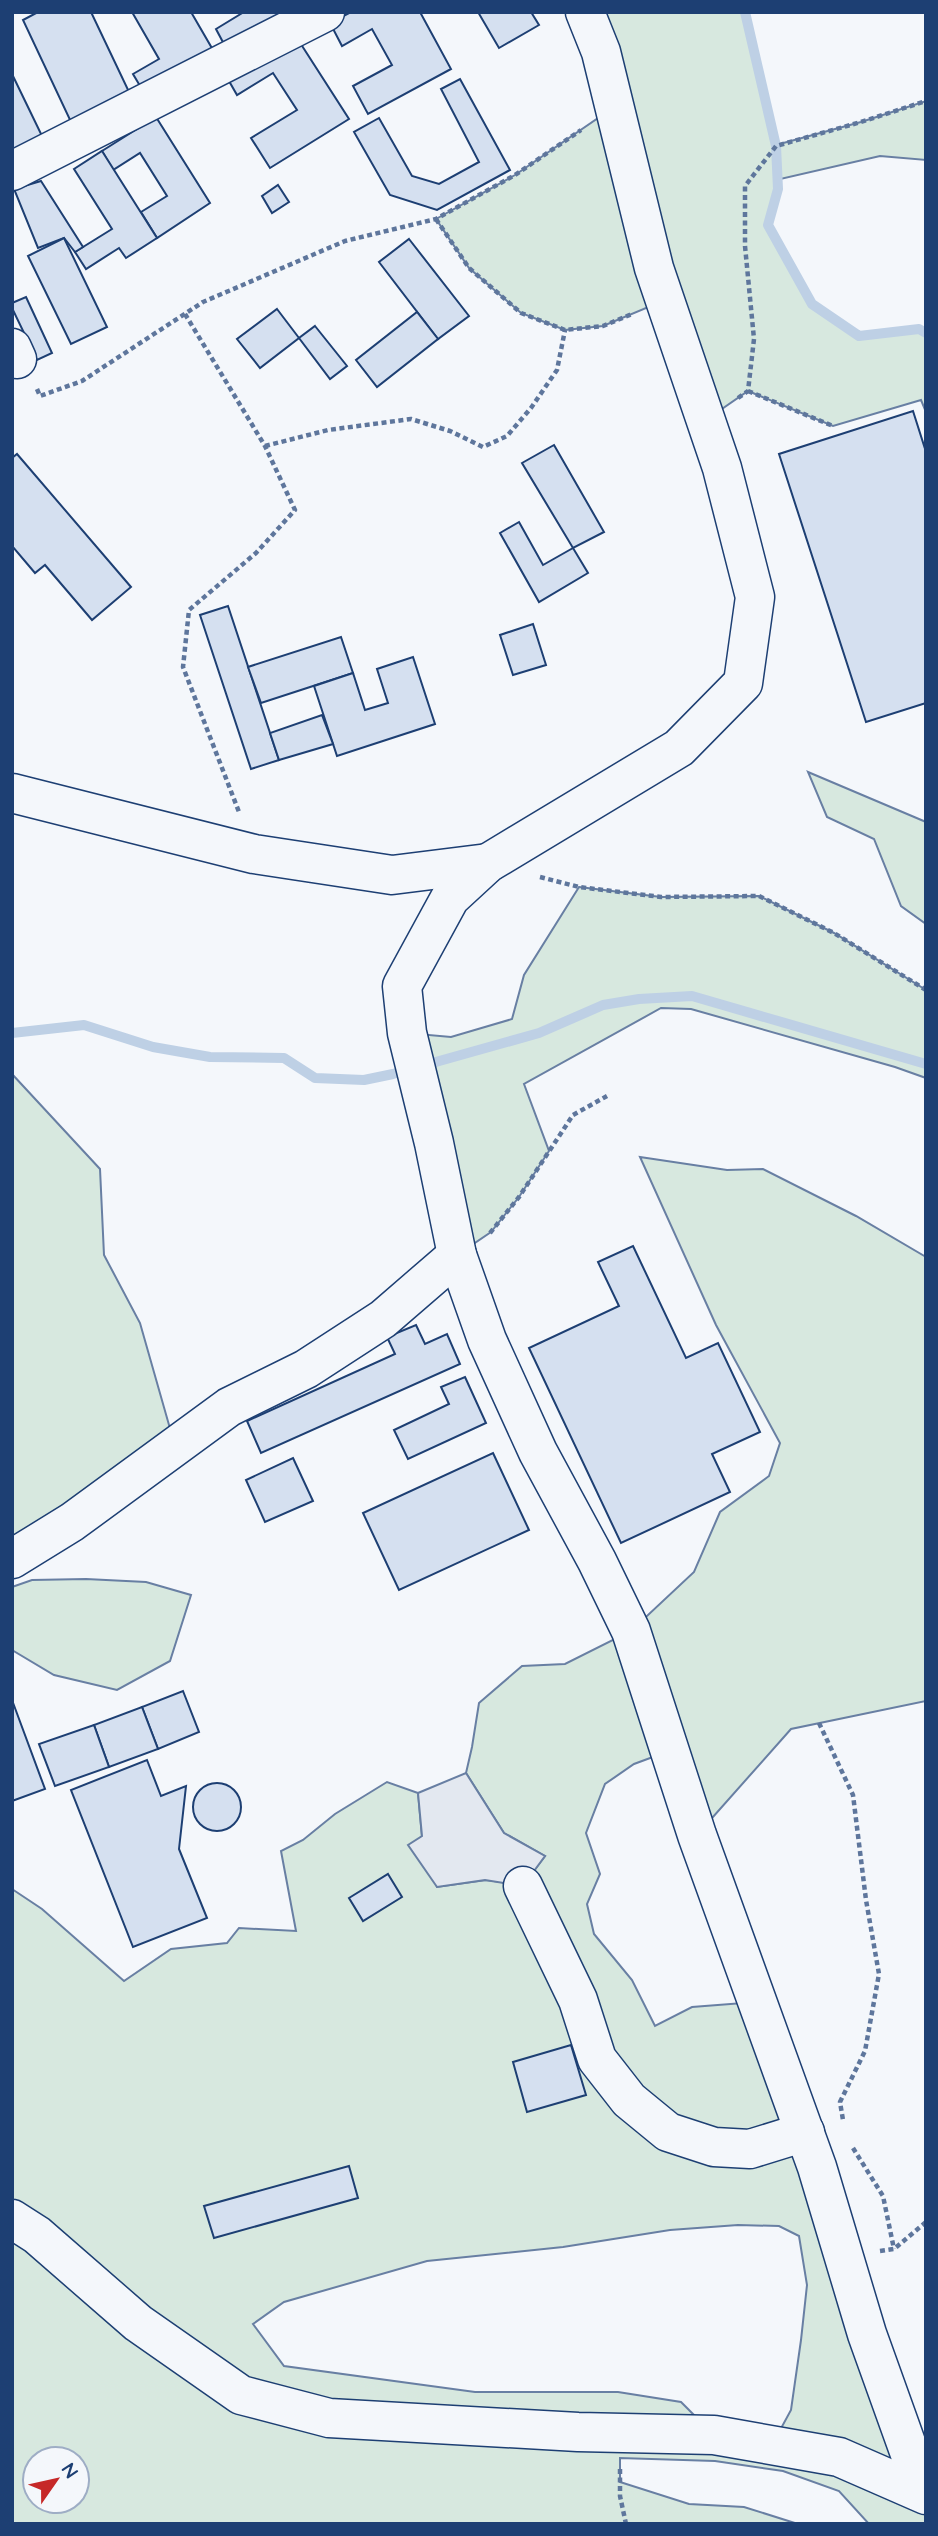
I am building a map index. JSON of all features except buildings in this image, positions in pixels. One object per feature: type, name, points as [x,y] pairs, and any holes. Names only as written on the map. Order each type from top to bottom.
[{"type":"street","points":[[12,171],[325,12]]},
{"type":"street","points":[[585,12],[600,52],[654,268],[722,468],[755,597],[743,683],[679,748],[488,863],[450,898],[402,986],[407,1033],[457,1255],[487,1340],[532,1439],[631,1630],[696,1835],[804,2132],[867,2334],[925,2494]]},
{"type":"street","points":[[12,793],[254,854],[393,875],[488,863]]},
{"type":"street","points":[[12,1559],[72,1522],[229,1407],[306,1368],[383,1319],[457,1255]]},
{"type":"street","points":[[523,1886],[578,2000],[597,2059],[629,2100],[668,2132],[714,2147],[750,2149],[804,2132]]},
{"type":"street","points":[[12,2219],[37,2235],[138,2323],[241,2395],[330,2418],[619,2433],[714,2435],[839,2457],[925,2494]]},
{"type":"path","points":[[706,420],[748,391],[754,339],[745,246],[745,186],[776,146],[926,101]]},
{"type":"path","points":[[15,353],[40,396],[82,381],[203,302],[345,241],[436,219],[515,175],[614,107]]},
{"type":"path","points":[[436,219],[469,268],[521,313],[565,330],[603,326],[665,300]]},
{"type":"path","points":[[185,314],[265,446],[295,510],[257,553],[190,610],[183,667],[229,782]]},
{"type":"path","points":[[265,446],[328,430],[411,419],[450,431],[483,447],[508,436],[531,408],[556,370],[565,330]]},
{"type":"path","points":[[748,391],[833,426]]},
{"type":"path","points":[[488,863],[592,888],[661,897],[759,896],[834,933],[926,990]]},
{"type":"path","points":[[457,1255],[491,1232],[519,1197],[573,1115],[607,1096]]},
{"type":"path","points":[[819,1723],[853,1795],[878,1974],[865,2051],[840,2102],[845,2126]]},
{"type":"path","points":[[847,2138],[883,2196],[894,2249]]},
{"type":"path","points":[[844,2257],[894,2249],[926,2222]]},
{"type":"path","points":[[619,2433],[620,2496],[626,2524]]},
{"type":"shaded area","points":[[585,12],[745,12],[776,145],[926,101],[926,160],[880,156],[780,179],[768,225],[812,304],[859,336],[919,329],[926,333],[926,412],[921,400],[833,426],[748,391],[706,420],[665,300],[603,326],[565,330],[521,313],[469,268],[436,219],[515,175],[614,107]]},
{"type":"shaded area","points":[[808,772],[926,822],[926,924],[901,906],[874,839],[827,817]]},
{"type":"shaded area","points":[[579,887],[661,897],[759,896],[834,933],[926,990],[926,1078],[691,1009],[661,1008],[524,1084],[549,1151],[519,1197],[491,1232],[457,1255],[407,1033],[451,1037],[512,1019],[524,975]]},
{"type":"shaded area","points":[[12,1074],[100,1169],[104,1255],[140,1323],[175,1446],[12,1559]]},
{"type":"shaded area","points":[[640,1157],[727,1170],[763,1169],[856,1216],[926,1257],[926,1701],[791,1729],[697,1835],[669,1751],[634,1764],[605,1784],[586,1833],[600,1874],[587,1904],[594,1934],[632,1980],[655,2026],[692,2007],[756,2002],[926,2495],[926,2524],[869,2524],[839,2491],[783,2471],[715,2461],[620,2458],[620,2482],[689,2504],[744,2507],[798,2524],[12,2524],[12,1889],[42,1909],[124,1981],[171,1949],[227,1943],[239,1928],[296,1931],[281,1851],[303,1840],[335,1814],[387,1782],[418,1793],[422,1837],[437,1887],[486,1880],[523,1885],[545,1856],[504,1833],[466,1773],[479,1703],[522,1666],[565,1664],[631,1631],[694,1572],[720,1512],[769,1476],[780,1443],[716,1325]],"holes":[[[738,2225],[779,2226],[799,2236],[807,2285],[791,2410],[772,2445],[714,2435],[681,2402],[618,2392],[475,2392],[284,2366],[253,2324],[284,2302],[427,2261],[563,2247],[670,2230]]]},
{"type":"shaded area","points":[[32,1580],[146,1582],[191,1595],[170,1661],[117,1690],[54,1675],[12,1650],[12,1587]]},
{"type":"shaded area","points":[[466,1773],[504,1833],[545,1856],[523,1886],[485,1880],[437,1887],[408,1845],[422,1836],[418,1793]]},
{"type":"waterway","points":[[745,12],[776,146],[778,189],[768,225],[812,304],[859,336],[919,329],[926,333]]},
{"type":"waterway","points":[[12,1033],[84,1025],[153,1047],[210,1057],[284,1058],[315,1078],[364,1080],[539,1033],[603,1005],[639,999],[692,996],[926,1064]]}]
